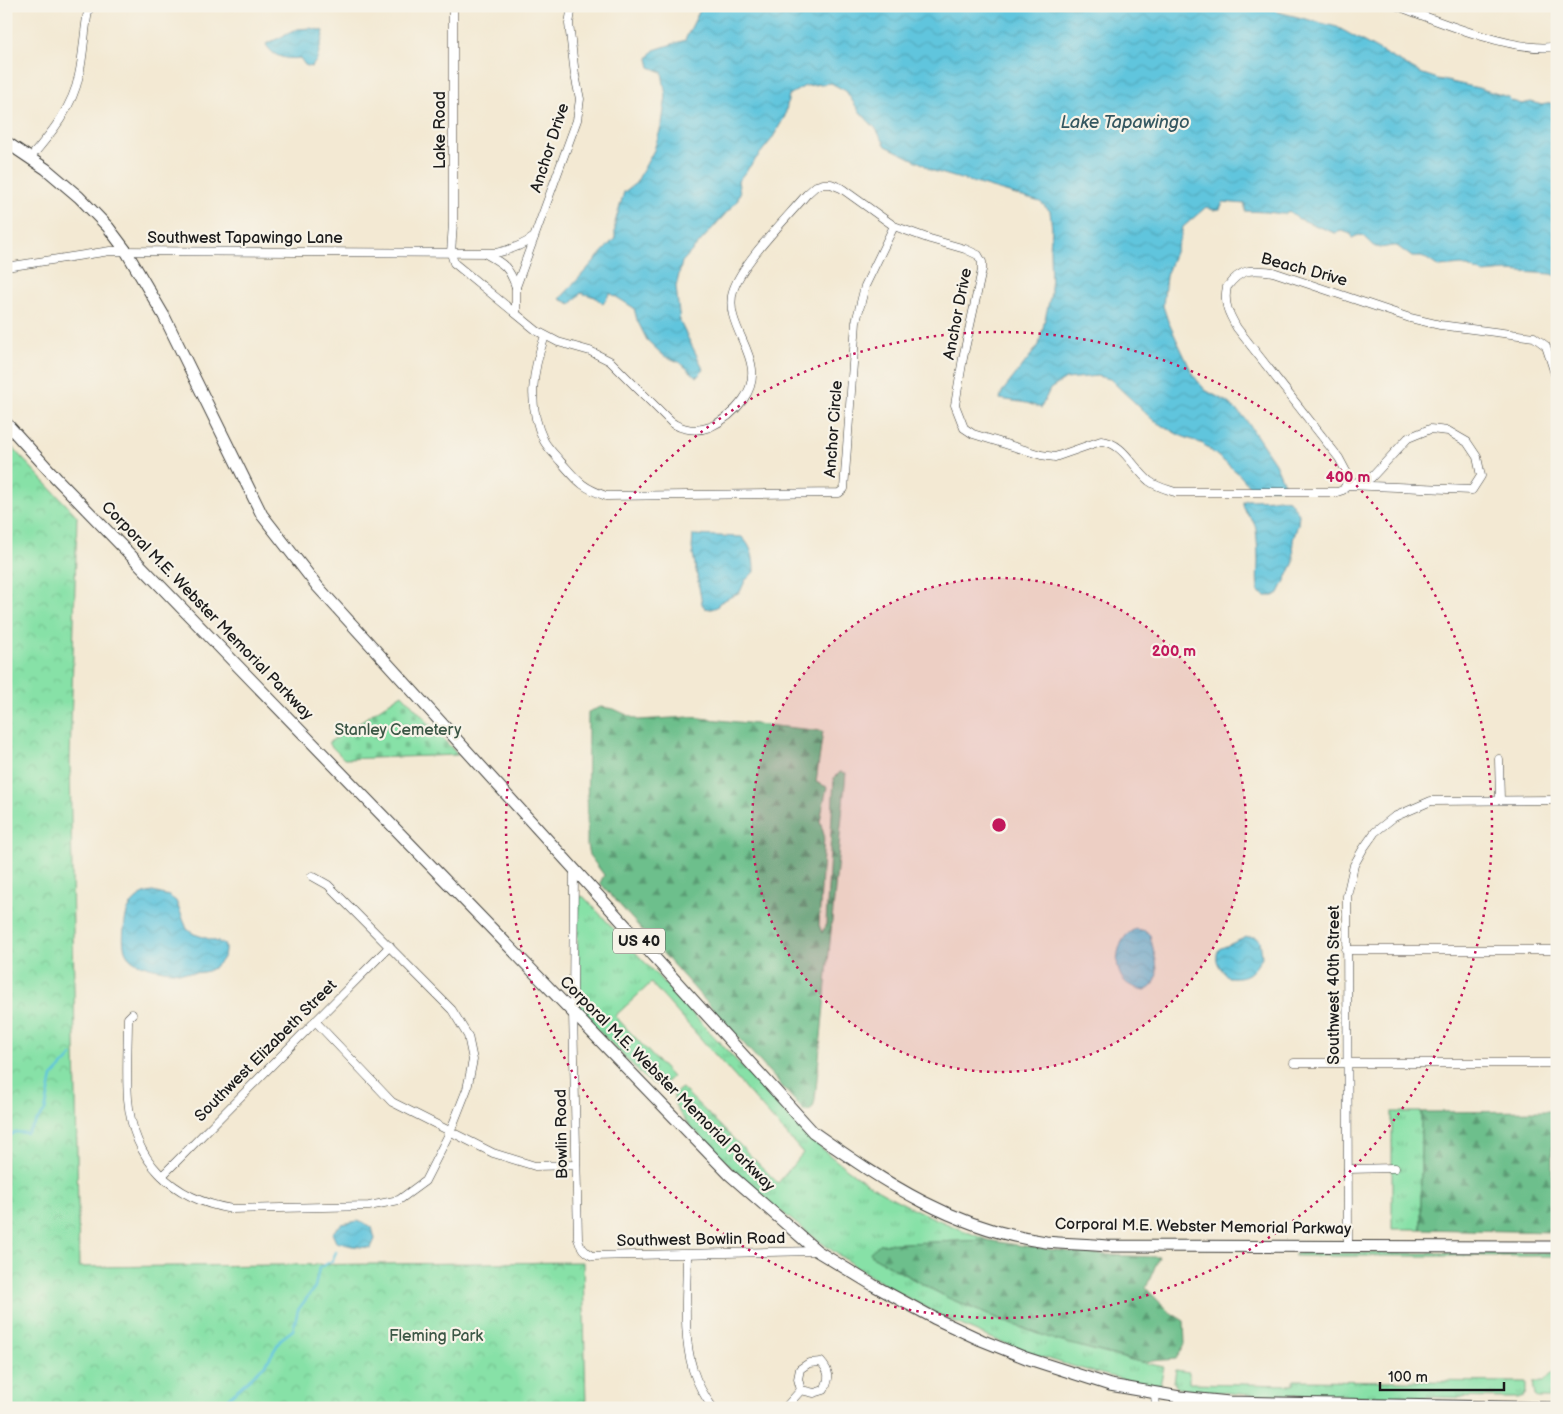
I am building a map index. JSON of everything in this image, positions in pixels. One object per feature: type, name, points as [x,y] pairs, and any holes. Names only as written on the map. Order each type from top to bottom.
[{"type":"main road","name":"Corporal M.E. Webster Memorial Parkway","points":[[6,142],[30,158],[79,197],[108,227],[126,251],[164,316],[262,514],[318,586],[813,1132],[894,1187],[941,1212],[992,1230],[1045,1242],[1107,1246],[1557,1247]]},
{"type":"main road","name":"Corporal M.E. Webster Memorial Parkway","points":[[6,423],[56,479],[729,1174],[817,1251],[890,1295],[981,1340],[1026,1358],[1110,1385],[1155,1394],[1178,1403],[1229,1402],[1555,1408]]},
{"type":"street","points":[[30,158],[50,136],[74,91],[79,76],[89,6]]},
{"type":"street","name":"Lake Road","points":[[451,253],[454,205],[453,6]]},
{"type":"street","name":"Anchor Drive","points":[[516,287],[577,120],[580,99],[569,24],[572,6]]},
{"type":"street","points":[[1398,6],[1450,26],[1508,42],[1543,48],[1557,46]]},
{"type":"street","name":"Anchor Drive","points":[[484,253],[505,265],[511,273],[516,287],[516,313],[545,336],[590,351],[610,361],[678,427],[686,429],[706,428],[719,423],[738,406],[748,393],[753,381],[753,370],[734,316],[732,294],[738,278],[749,262],[807,194],[816,186],[831,184],[841,188],[894,226],[930,240],[965,248],[978,254],[982,262],[982,270],[955,405],[964,428],[973,434],[1040,455],[1055,457],[1101,440],[1108,441],[1117,446],[1149,481],[1159,487],[1175,492],[1337,492],[1343,490],[1346,485]]},
{"type":"street","name":"Anchor Circle","points":[[545,336],[537,357],[533,378],[533,401],[536,419],[544,442],[580,484],[590,490],[606,496],[839,493],[844,489],[856,322],[865,286],[894,226]]},
{"type":"street","points":[[484,253],[508,250],[526,243],[534,237]]},
{"type":"street","name":"Southwest Tapawingo Lane","points":[[6,267],[126,251],[484,253]]},
{"type":"street","points":[[451,253],[454,262],[516,313]]},
{"type":"street","name":"Beach Drive","points":[[1346,485],[1348,476],[1340,458],[1302,412],[1229,315],[1226,304],[1227,287],[1240,274],[1251,269],[1273,272],[1410,318],[1440,325],[1534,338],[1546,346],[1557,380]]},
{"type":"street","points":[[1430,429],[1448,431],[1467,442],[1477,457],[1481,476],[1472,490],[1346,485],[1370,478],[1408,438],[1430,429]]},
{"type":"street","points":[[1499,759],[1500,800]]},
{"type":"street","name":"Southwest 40th Street","points":[[1348,1246],[1346,950],[1347,896],[1354,865],[1374,832],[1394,817],[1430,800],[1557,800]]},
{"type":"street","name":"Bowlin Road","points":[[574,869],[573,1012],[578,1239],[586,1253]]},
{"type":"street","points":[[132,1014],[128,1018],[128,1100],[136,1139],[154,1168],[178,1190],[213,1206],[232,1209],[369,1206],[399,1200],[425,1181],[450,1132],[467,1089],[473,1060],[468,1036],[452,1010],[390,946],[328,884],[312,876]]},
{"type":"street","name":"Southwest Elizabeth Street","points":[[162,1176],[390,946]]},
{"type":"street","points":[[1346,950],[1557,950]]},
{"type":"street","points":[[315,1022],[392,1102],[492,1153],[535,1166],[576,1165]]},
{"type":"street","points":[[1294,1063],[1557,1063]]},
{"type":"street","points":[[1348,1169],[1394,1168]]},
{"type":"street","name":"Southwest Bowlin Road","points":[[586,1253],[592,1256],[817,1251]]},
{"type":"street","points":[[687,1255],[687,1329],[690,1357],[693,1372],[713,1408]]},
{"type":"street","points":[[821,1362],[828,1370],[829,1380],[824,1390],[814,1393],[801,1390],[798,1379],[800,1368],[809,1363],[821,1362]]},
{"type":"street","points":[[785,1408],[801,1390]]},
{"type":"street","points":[[1155,1394],[1156,1408]]},
{"type":"green space","name":"Fleming Park","points":[[6,441],[77,516],[70,761],[79,1267],[583,1262],[586,1408],[6,1408]]},
{"type":"green space","name":"Stanley Cemetery","points":[[402,694],[458,755],[344,759],[328,743]]},
{"type":"green space","points":[[601,707],[614,709],[638,720],[690,717],[823,731],[816,782],[827,787],[820,821],[824,835],[819,925],[822,933],[826,924],[834,778],[840,772],[846,773],[815,1100],[813,1108],[809,1111],[804,1111],[600,883],[604,875],[589,855],[587,845],[588,712]]},
{"type":"green space","points":[[581,896],[584,897],[780,1108],[828,1154],[878,1190],[924,1214],[987,1240],[880,1244],[872,1256],[939,1293],[1001,1320],[1082,1347],[1164,1367],[1160,1385],[1129,1381],[1079,1368],[1026,1351],[974,1331],[925,1307],[877,1280],[831,1250],[788,1217],[746,1181],[691,1127],[677,1108],[674,1096],[682,1088],[778,1183],[803,1153],[651,983],[615,1016],[672,1077],[662,1085],[656,1085],[645,1078],[582,1014],[578,1003],[577,899]]},
{"type":"green space","points":[[1557,1111],[1557,1127],[1552,1128],[1552,1232],[1421,1229],[1421,1112]]},
{"type":"green space","points":[[1392,1112],[1421,1112],[1421,1229],[1392,1229]]},
{"type":"green space","points":[[987,1240],[1073,1252],[1159,1257],[1146,1288],[1168,1311],[1184,1321],[1185,1344],[1176,1359],[1140,1362],[1055,1340],[948,1298],[872,1256],[870,1252],[880,1244]]},
{"type":"green space","points":[[1295,1253],[1557,1253],[1557,1256],[1295,1256]]},
{"type":"green space","points":[[1557,1368],[1557,1398],[1538,1398],[1535,1396],[1533,1382],[1544,1382]]},
{"type":"green space","points":[[1176,1370],[1189,1372],[1189,1383],[1294,1385],[1294,1380],[1526,1382],[1526,1393],[1518,1398],[1251,1395],[1177,1388],[1174,1382]]},
{"type":"water","name":"Lake Tapawingo","points":[[702,6],[1249,6],[1257,9],[1275,9],[1278,12],[1337,27],[1420,73],[1508,97],[1512,101],[1522,104],[1531,102],[1542,105],[1557,102],[1557,276],[1507,271],[1483,273],[1462,265],[1439,267],[1427,259],[1412,257],[1397,246],[1376,247],[1364,236],[1352,238],[1351,234],[1342,231],[1335,233],[1297,218],[1289,211],[1284,214],[1245,211],[1245,204],[1223,202],[1220,209],[1213,210],[1206,207],[1183,227],[1166,276],[1163,306],[1193,375],[1205,390],[1227,402],[1244,417],[1275,463],[1285,486],[1279,488],[1251,488],[1238,473],[1203,444],[1179,435],[1154,421],[1110,379],[1097,376],[1066,379],[1050,389],[1041,408],[1027,403],[1000,399],[1002,392],[1039,345],[1051,293],[1050,247],[1052,229],[1050,211],[1040,202],[930,170],[923,164],[886,146],[876,129],[859,111],[846,91],[831,83],[805,86],[789,95],[785,116],[772,139],[738,181],[740,193],[737,201],[682,262],[676,287],[680,322],[704,370],[697,377],[679,362],[664,356],[647,340],[637,320],[634,308],[610,293],[603,304],[595,297],[581,293],[571,304],[560,299],[615,238],[615,223],[624,192],[636,183],[654,150],[662,124],[666,96],[662,72],[650,67],[648,58],[654,50],[685,40]]},
{"type":"water","points":[[310,28],[324,31],[317,60],[311,67],[305,65],[300,58],[285,58],[276,55],[266,44],[298,29]]},
{"type":"water","points":[[1246,500],[1289,500],[1299,514],[1293,540],[1294,562],[1279,593],[1273,596],[1265,596],[1259,592],[1258,588],[1256,529],[1244,509],[1243,502]]},
{"type":"water","points":[[693,535],[742,537],[753,557],[754,572],[745,581],[740,592],[711,609],[705,608],[702,604],[692,548]]},
{"type":"water","points":[[153,892],[169,896],[176,901],[187,929],[194,934],[224,944],[224,955],[216,965],[203,972],[176,972],[142,965],[129,957],[124,948],[123,937],[127,911],[132,903],[144,894]]},
{"type":"water","points":[[1136,929],[1146,931],[1150,935],[1157,966],[1155,980],[1152,986],[1146,990],[1127,984],[1118,968],[1118,954],[1122,941],[1130,932]]},
{"type":"water","points":[[1247,937],[1254,937],[1260,940],[1262,957],[1249,974],[1240,977],[1228,977],[1217,961],[1217,953],[1219,949]]},
{"type":"water","points":[[358,1221],[372,1227],[375,1239],[371,1248],[336,1242],[332,1233],[342,1224]]},
{"type":"waterway","points":[[6,1138],[15,1132],[27,1133],[45,1111],[52,1077],[72,1056]]},
{"type":"waterway","points":[[225,1401],[266,1364],[281,1339],[293,1330],[298,1310],[315,1287],[319,1268],[332,1261],[336,1252]]}]
